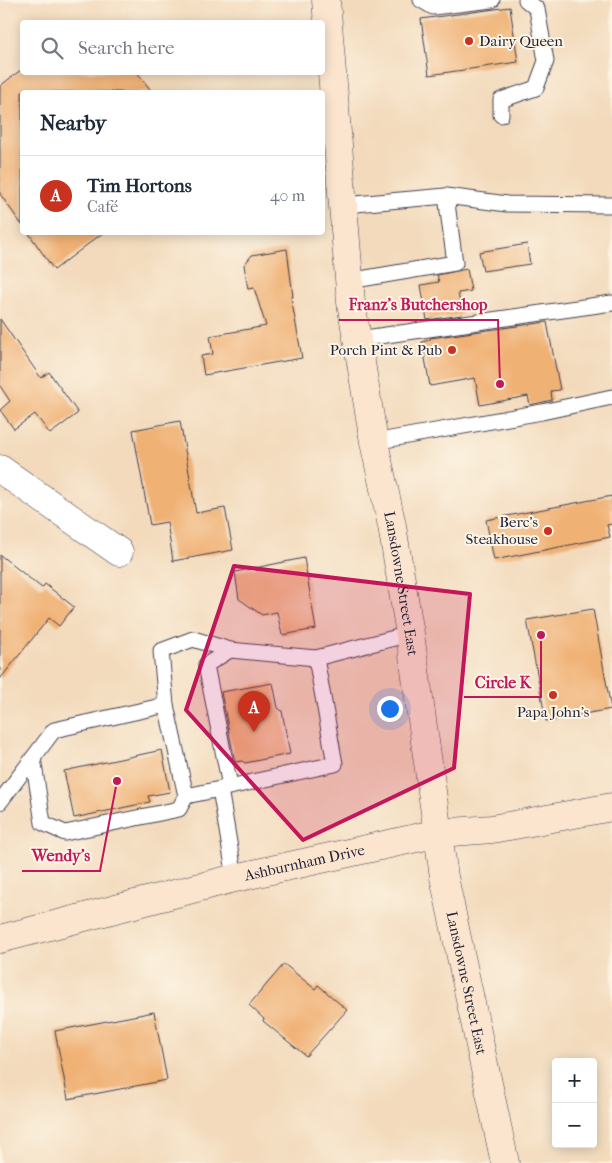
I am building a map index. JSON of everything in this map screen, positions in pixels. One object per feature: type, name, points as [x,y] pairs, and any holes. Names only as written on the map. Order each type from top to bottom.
[{"type":"main road","name":"Lansdowne Street East","points":[[326,0],[349,281],[374,442],[392,526],[410,634],[444,877],[505,1163]]},
{"type":"main road","name":"Ashburnham Drive","points":[[0,939],[235,878],[439,833],[492,829],[612,807]]},
{"type":"street","points":[[0,469],[119,552]]},
{"type":"lane","points":[[421,0],[433,7],[492,0]]},
{"type":"lane","points":[[501,115],[501,100],[536,88],[546,61],[537,9],[526,0]]},
{"type":"lane","points":[[349,281],[455,263],[446,196]]},
{"type":"lane","points":[[344,205],[446,196],[507,204],[612,205]]},
{"type":"lane","points":[[358,339],[612,303]]},
{"type":"lane","points":[[374,442],[542,412],[612,397]]},
{"type":"lane","points":[[33,758],[43,822],[65,833],[179,809],[186,796],[166,705],[161,651],[193,639],[230,650],[316,658],[410,634]]},
{"type":"lane","points":[[230,650],[206,665],[225,788],[235,878]]},
{"type":"lane","points":[[186,796],[335,764],[316,658]]},
{"type":"lane","points":[[0,802],[54,730],[166,705]]},
{"type":"highlighted area","points":[[234,566],[470,594],[454,768],[303,840],[186,710]]},
{"type":"building","name":"Dairy Queen","points":[[510,7],[518,62],[429,75],[421,19]]},
{"type":"building","points":[[20,71],[20,75],[139,75],[150,90],[20,90],[20,222],[0,194],[0,86]]},
{"type":"building","points":[[30,235],[100,235],[54,270]]},
{"type":"building","points":[[527,244],[530,264],[483,271],[479,252]]},
{"type":"building","points":[[287,249],[293,297],[291,297],[302,358],[204,375],[201,356],[213,354],[210,336],[266,326],[254,288],[248,289],[244,265],[252,255]]},
{"type":"building","points":[[467,269],[471,291],[458,293],[462,315],[427,320],[421,285],[439,282],[437,275]]},
{"type":"building","points":[[0,319],[41,378],[49,372],[78,413],[50,434],[35,414],[14,429],[0,410],[10,401],[0,386]]},
{"type":"building","points":[[547,322],[560,390],[551,391],[552,400],[530,405],[528,396],[480,405],[475,378],[430,386],[422,342],[430,340],[430,338]]},
{"type":"building","points":[[180,421],[196,513],[225,508],[233,550],[173,561],[167,522],[150,525],[133,430]]},
{"type":"building","name":"Berc's Steakhouse","points":[[612,496],[612,524],[607,525],[610,537],[494,560],[486,520]]},
{"type":"building","points":[[0,555],[42,588],[45,584],[74,607],[59,626],[49,618],[0,679]]},
{"type":"building","points":[[304,558],[316,629],[282,635],[277,612],[262,615],[239,599],[235,572]]},
{"type":"building","points":[[593,609],[611,709],[546,721],[527,620]]},
{"type":"building","points":[[273,683],[278,708],[282,711],[290,754],[245,763],[242,761],[235,762],[221,692]]},
{"type":"building","points":[[162,750],[170,792],[148,796],[150,802],[74,818],[64,771]]},
{"type":"building","points":[[284,964],[315,989],[318,985],[347,1010],[306,1056],[263,1021],[264,1019],[249,1005]]},
{"type":"building","points":[[154,1012],[167,1080],[68,1099],[55,1031]]},
{"type":"place","name":"Dairy Queen","points":[[469,41]]},
{"type":"place","name":"Porch Pint & Pub","points":[[452,350]]},
{"type":"place","name":"Franz's Butchershop","points":[[500,384]]},
{"type":"place","name":"Berc's Steakhouse","points":[[548,531]]},
{"type":"place","name":"Circle K","points":[[541,635]]},
{"type":"place","name":"Papa John's","points":[[553,695]]},
{"type":"place","name":"Tim Hortons","points":[[254,732]]},
{"type":"place","name":"Wendy's","points":[[117,781]]}]
